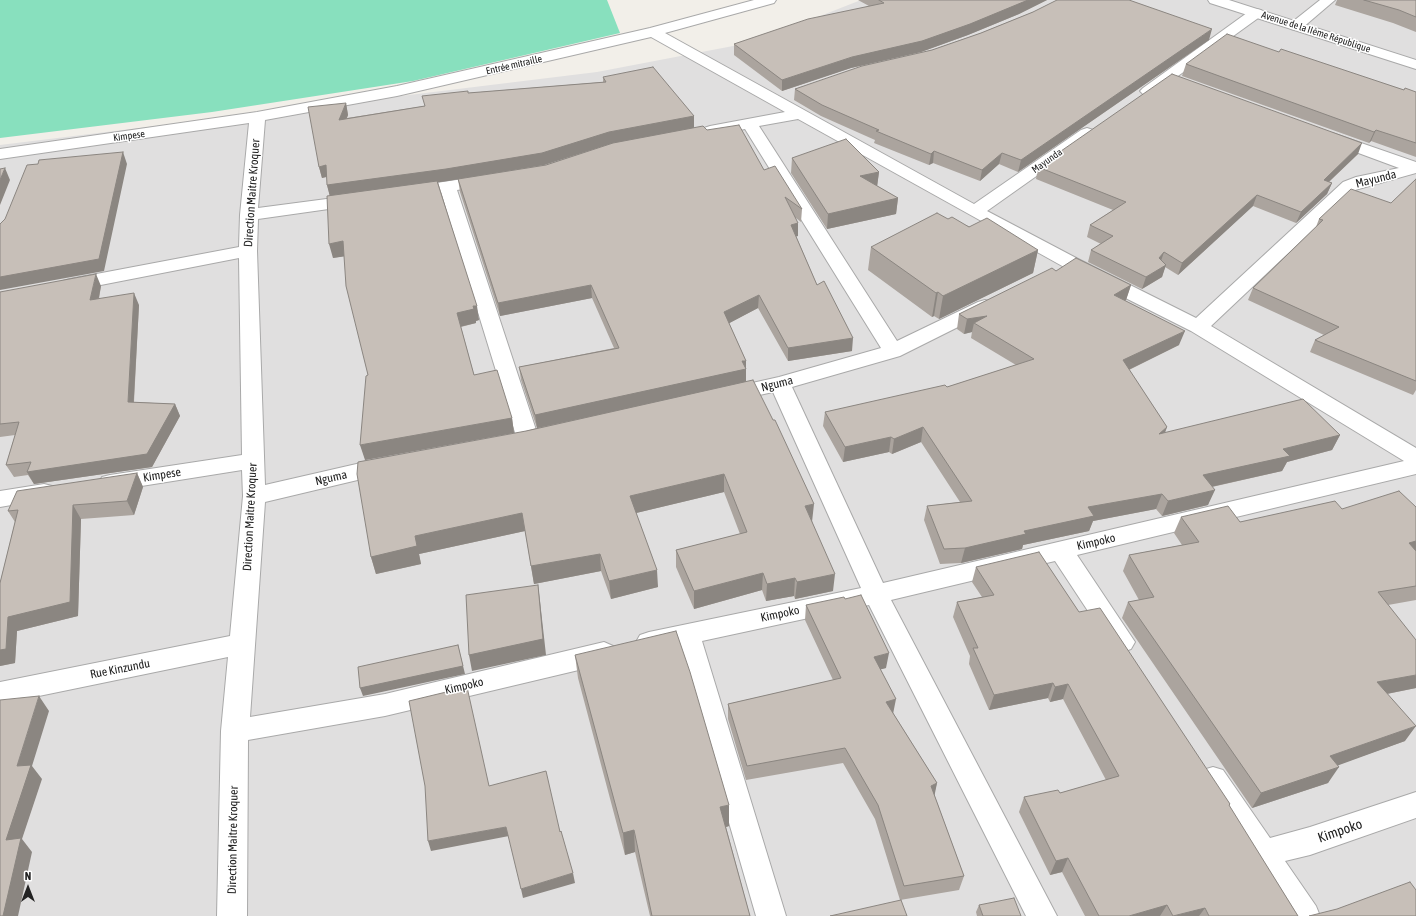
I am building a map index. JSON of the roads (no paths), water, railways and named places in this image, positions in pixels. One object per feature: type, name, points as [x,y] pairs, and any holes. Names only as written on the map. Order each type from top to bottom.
[{"type":"street","name":"Entrée mitraille","points":[[257,117],[397,90],[653,32],[769,0]]},
{"type":"street","name":"Avenue de la IIème République","points":[[1215,0],[1416,65]]},
{"type":"street","points":[[1296,26],[1328,0]]},
{"type":"street","points":[[1138,98],[1256,13]]},
{"type":"street","points":[[653,32],[782,98],[800,114],[1071,263],[1198,327],[1416,458]]},
{"type":"street","points":[[1167,77],[1182,83]]},
{"type":"street","points":[[696,134],[800,114]]},
{"type":"street","name":"Kimpese","points":[[0,154],[30,158],[257,117]]},
{"type":"street","name":"Direction Maitre Kroquer","points":[[232,916],[235,731],[254,496],[248,251],[249,215],[257,117]]},
{"type":"street","points":[[750,124],[893,351]]},
{"type":"street","name":"Mayunda","points":[[975,211],[1100,124]]},
{"type":"street","points":[[1317,132],[1415,168]]},
{"type":"street","name":"Mayunda","points":[[1198,327],[1349,186],[1362,181],[1382,178],[1415,168]]},
{"type":"street","points":[[394,194],[501,178]]},
{"type":"street","points":[[448,187],[528,438]]},
{"type":"street","points":[[249,215],[371,198]]},
{"type":"street","points":[[54,288],[248,251]]},
{"type":"street","points":[[1050,273],[1071,263]]},
{"type":"street","name":"Nguma","points":[[711,399],[780,384],[893,351],[1000,298]]},
{"type":"street","points":[[780,384],[876,594],[1042,916]]},
{"type":"street","name":"Kimpese","points":[[92,485],[254,461]]},
{"type":"street","name":"Nguma","points":[[254,496],[367,469],[406,462]]},
{"type":"street","name":"Kimpoko","points":[[235,731],[386,705],[687,633],[876,594],[1416,466]]},
{"type":"street","points":[[0,499],[61,490]]},
{"type":"street","points":[[1061,550],[1136,662]]},
{"type":"street","points":[[687,633],[771,916]]},
{"type":"street","name":"Rue Kinzundu","points":[[0,693],[241,644]]},
{"type":"street","points":[[1202,761],[1305,916]]},
{"type":"street","name":"Kimpoko","points":[[1263,854],[1310,841],[1416,805]]}]
